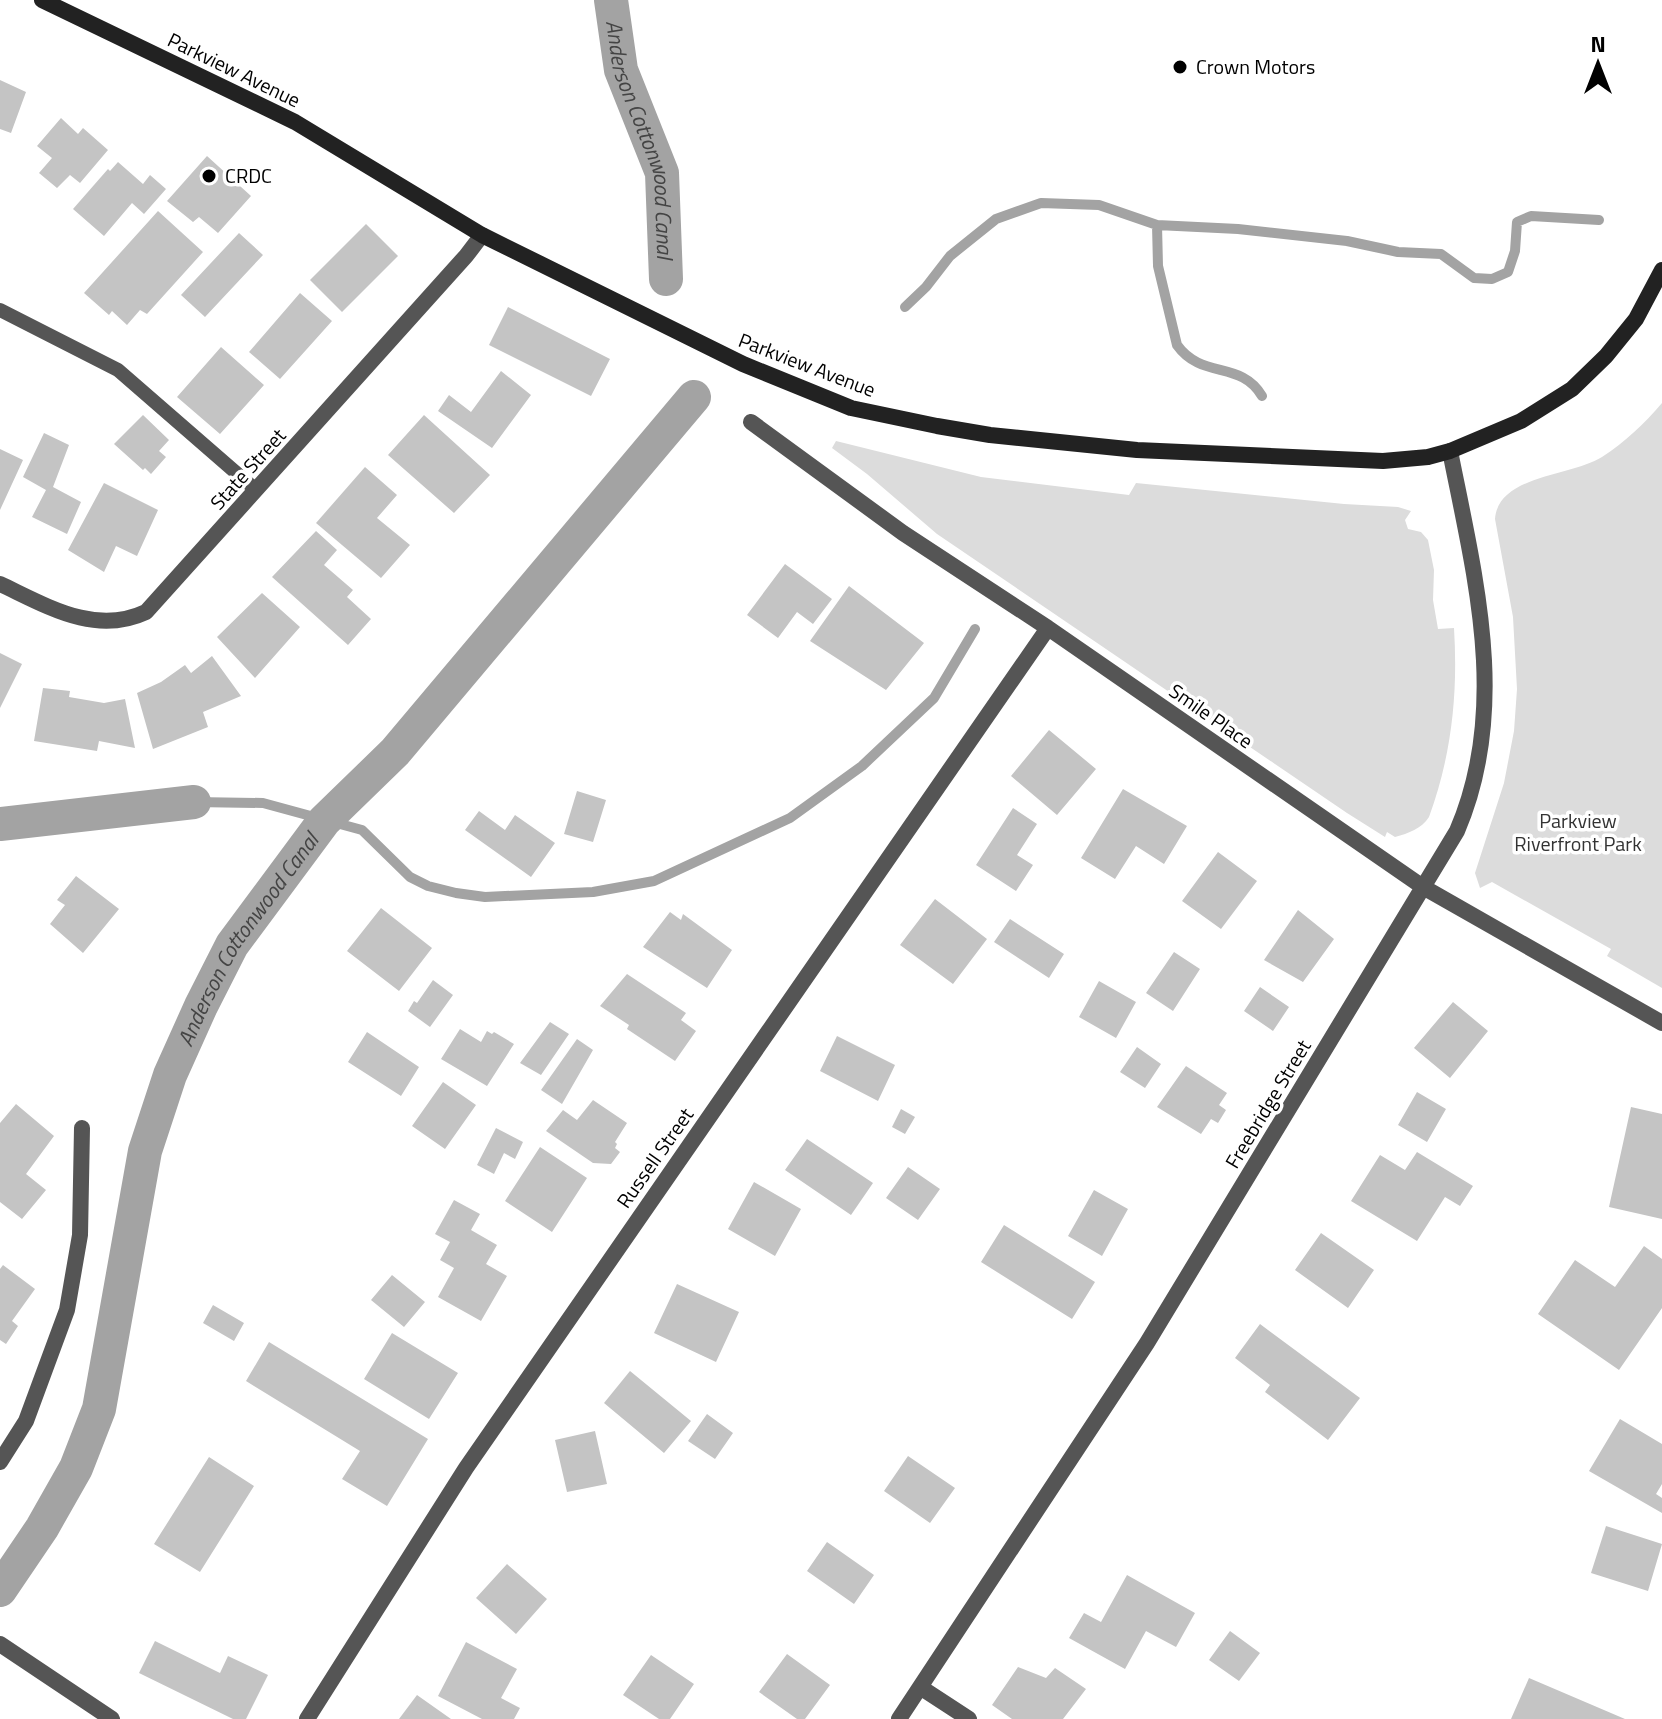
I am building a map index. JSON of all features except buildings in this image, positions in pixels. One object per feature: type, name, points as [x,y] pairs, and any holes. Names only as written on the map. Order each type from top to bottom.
[{"type":"main road","name":"Parkview Avenue","points":[[42,0],[295,122],[482,235],[743,364],[851,408],[990,435],[1137,450],[1383,461],[1406,461],[1450,451],[1521,421],[1572,389],[1606,356],[1636,319],[1662,270]]},
{"type":"street","name":"State Street","points":[[0,584],[57,611],[83,619],[114,622],[138,616],[154,607],[482,235]]},
{"type":"street","name":"Smile Place","points":[[751,422],[903,533],[1048,628],[1423,887],[1662,1023]]},
{"type":"street","name":"Freebridge Street","points":[[899,1719],[1147,1343],[1457,831],[1469,803],[1477,770],[1484,709],[1485,646],[1450,451]]},
{"type":"street","name":"Russell Street","points":[[307,1719],[466,1468],[1048,628]]},
{"type":"street","points":[[0,1462],[26,1421],[67,1310],[80,1235],[82,1128]]},
{"type":"street","points":[[0,1644],[112,1719]]},
{"type":"street","points":[[920,1687],[969,1719]]},
{"type":"lane","points":[[0,310],[118,370],[256,490]]},
{"type":"green space","name":"Parkview Riverfront Park","points":[[1662,403],[1662,988],[1607,956],[1611,949],[1492,882],[1480,888],[1475,873],[1504,783],[1514,731],[1517,689],[1513,617],[1495,519],[1499,504],[1522,485],[1602,457],[1634,432]]},
{"type":"green space","points":[[836,441],[981,477],[1129,495],[1136,483],[1398,507],[1411,511],[1405,520],[1408,529],[1421,532],[1428,540],[1434,570],[1433,600],[1438,629],[1454,628],[1452,723],[1443,770],[1429,817],[1410,832],[1395,837],[1387,832],[1385,837],[1347,813],[937,534],[832,448]]},
{"type":"waterway","name":"Anderson Cottonwood Canal","points":[[611,0],[621,70],[662,173],[666,279]]},
{"type":"waterway","points":[[905,307],[926,287],[950,256],[996,219],[1041,203],[1099,205],[1157,225],[1238,229],[1347,241],[1398,252],[1441,254],[1474,278],[1492,279],[1508,272],[1515,251],[1517,222],[1531,216],[1599,220]]},
{"type":"waterway","points":[[1157,225],[1158,266],[1177,345],[1198,363],[1243,378],[1262,396]]},
{"type":"waterway","name":"Anderson Cottonwood Canal","points":[[0,1590],[42,1528],[76,1468],[99,1409],[145,1151],[170,1075],[232,945],[324,821],[395,752],[694,397]]},
{"type":"waterway","points":[[194,802],[263,803],[362,830],[410,877],[428,886],[456,893],[485,897],[593,892],[654,881],[790,818],[862,766],[934,698],[975,629]]},
{"type":"waterway","points":[[0,824],[194,802]]},
{"type":"place","name":"Crown Motors","points":[[1180,67]]},
{"type":"place","name":"CRDC","points":[[209,176]]}]
